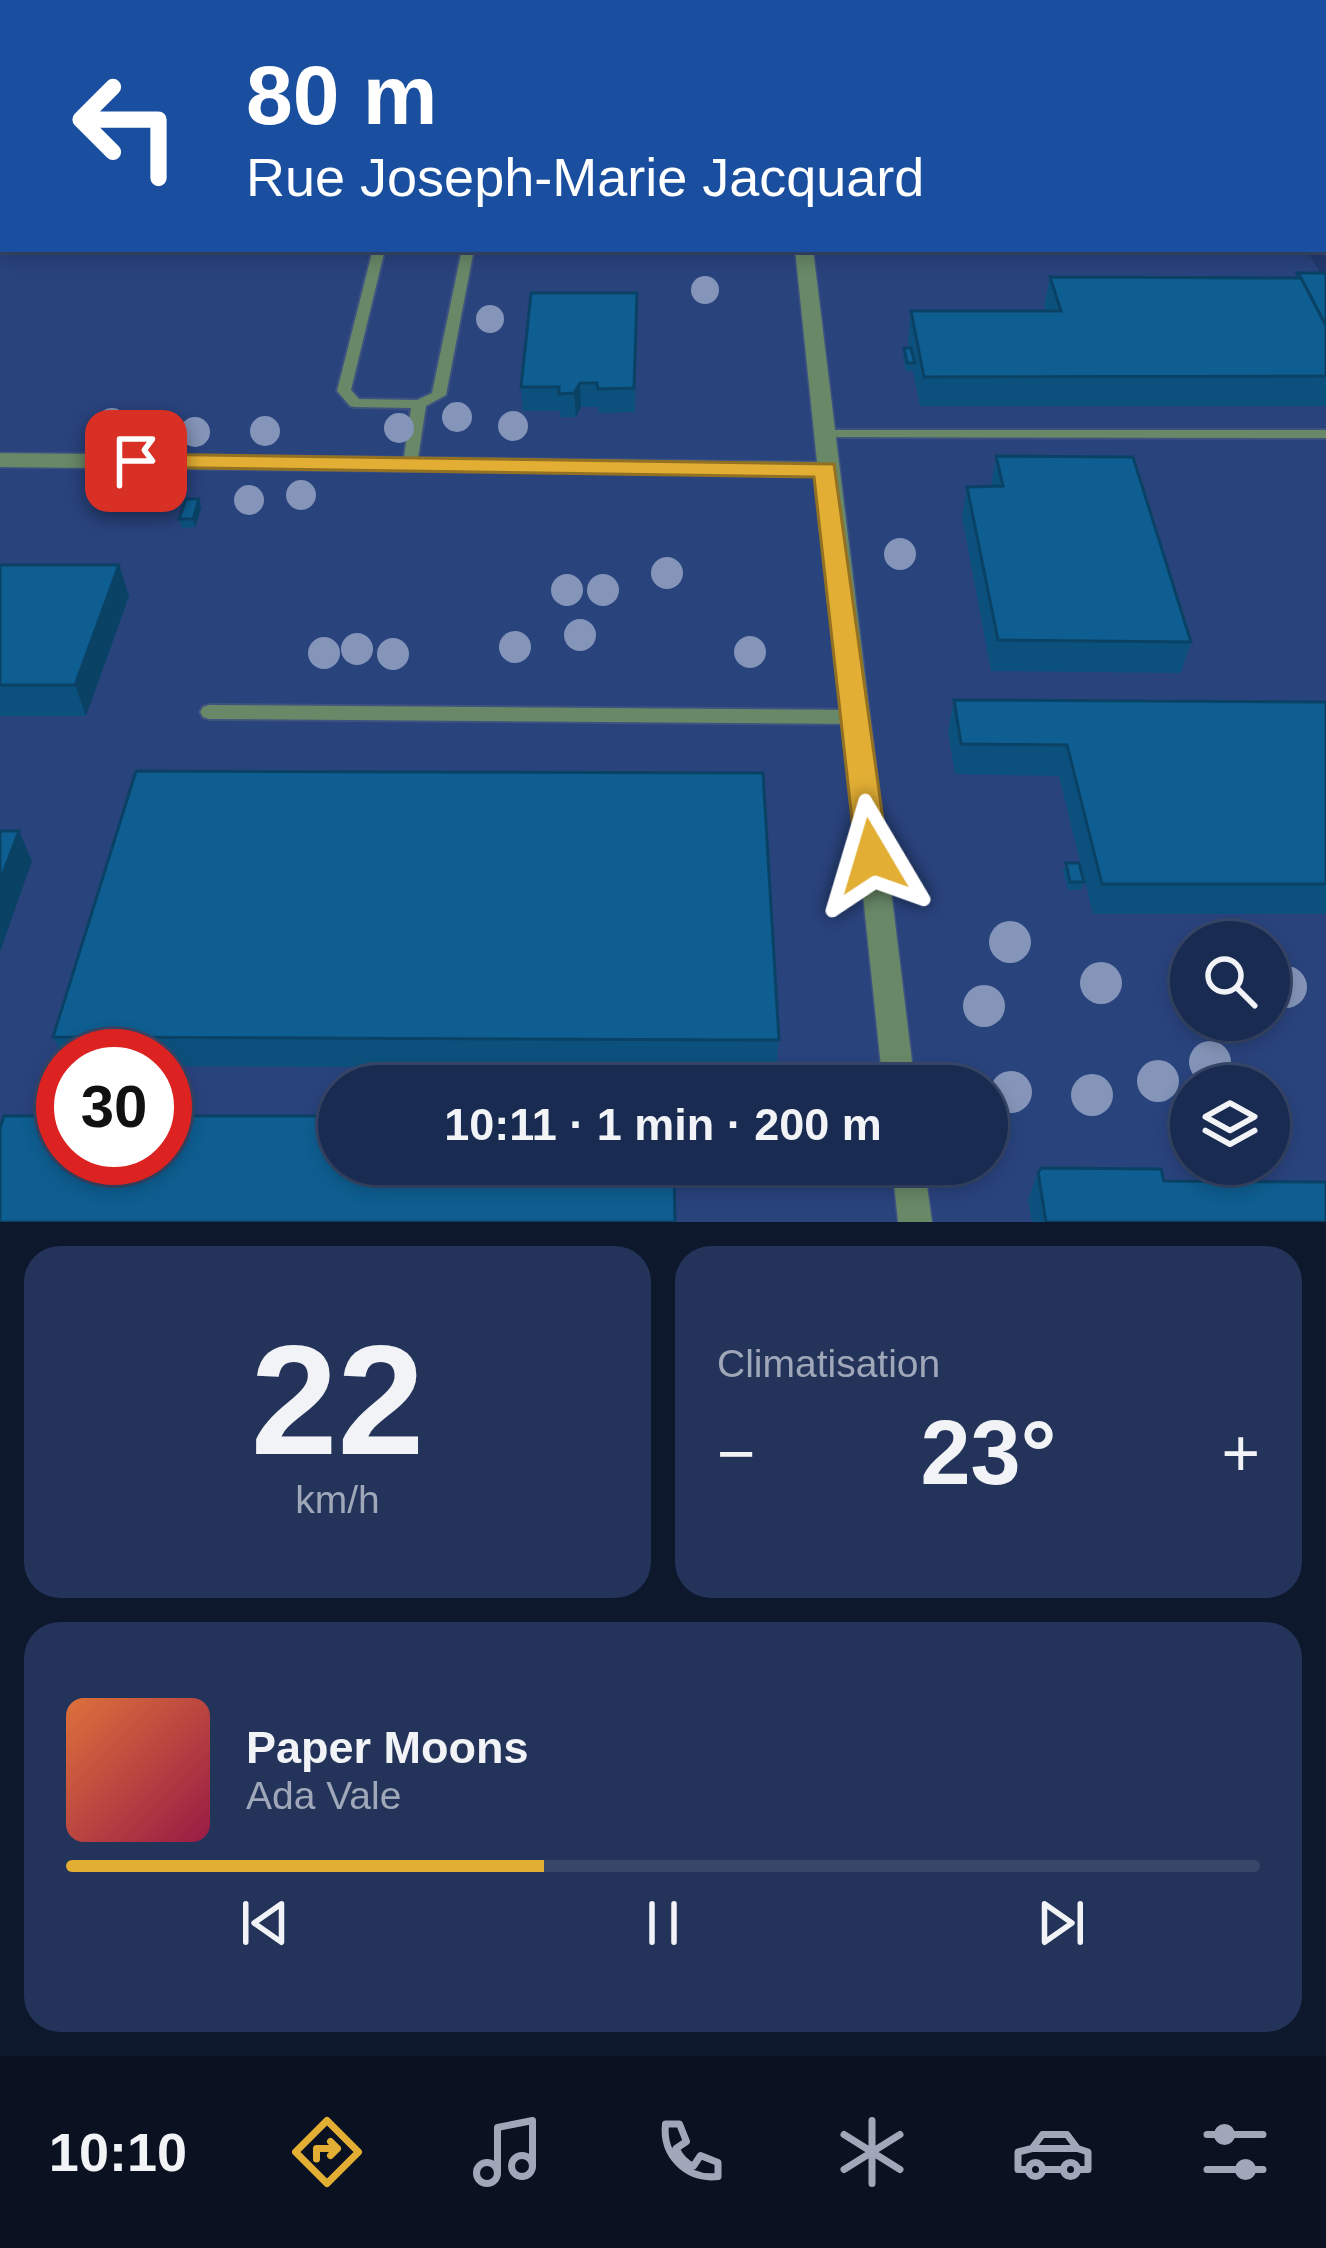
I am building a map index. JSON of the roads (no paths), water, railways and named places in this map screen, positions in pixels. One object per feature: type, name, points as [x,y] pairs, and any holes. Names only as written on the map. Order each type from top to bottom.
[{"type":"street","points":[[804,252],[896,1065]]},
{"type":"street","points":[[0,460],[826,469]]},
{"type":"street","points":[[911,1185],[915,1222]]},
{"type":"lane","points":[[378,252],[344,391],[355,404],[419,404],[440,394],[467,252]]},
{"type":"lane","points":[[410,464],[419,404]]},
{"type":"lane","points":[[822,434],[1326,434]]},
{"type":"lane","points":[[208,712],[855,717]]}]
